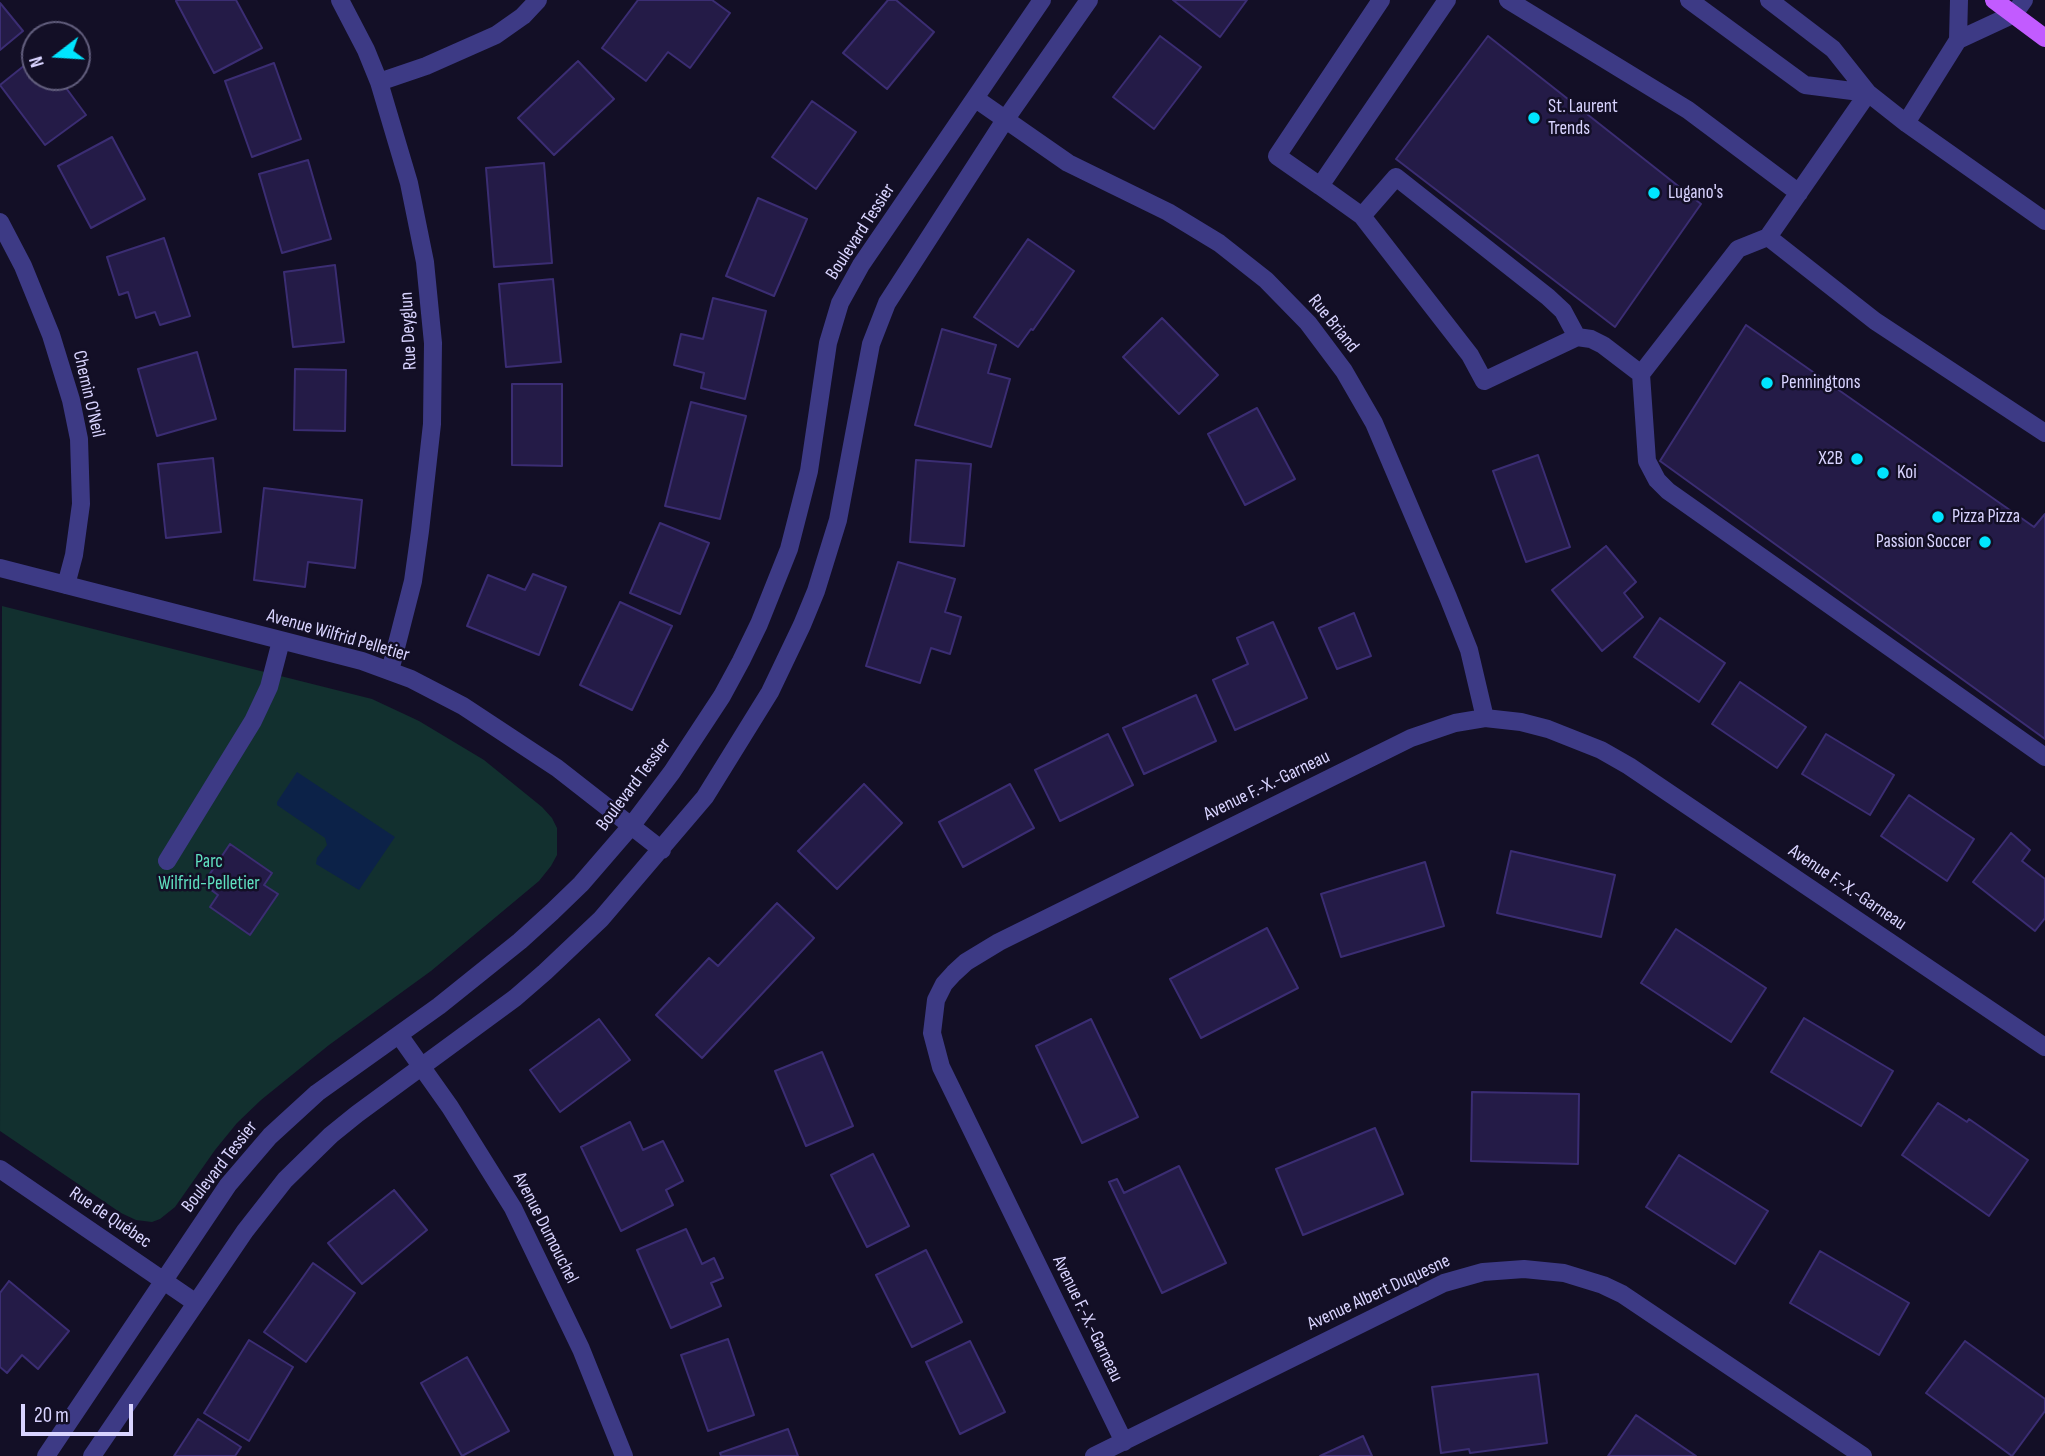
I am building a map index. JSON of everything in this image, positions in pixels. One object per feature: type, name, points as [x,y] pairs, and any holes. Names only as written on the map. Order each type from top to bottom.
[{"type":"main road","points":[[1994,0],[2019,7],[2045,38]]},
{"type":"street","name":"Rue Deyglun","points":[[340,0],[379,82],[409,183],[425,262],[433,343],[432,424],[421,531],[413,582],[390,671]]},
{"type":"street","points":[[379,82],[426,66],[496,35],[523,16],[538,0]]},
{"type":"street","name":"Boulevard Tessier","points":[[46,1456],[228,1185],[270,1136],[317,1093],[488,967],[544,919],[581,884],[632,825],[672,772],[722,696],[775,587],[793,536],[810,471],[828,343],[841,303],[861,265],[1042,0]]},
{"type":"street","points":[[92,1456],[251,1223],[285,1180],[331,1135],[515,998],[545,972],[601,919],[705,797],[770,692],[816,591],[838,520],[869,355],[878,323],[898,284],[1005,120],[1089,0]]},
{"type":"street","points":[[1381,0],[1277,156],[1362,216],[1470,355],[1484,381],[1577,337],[1591,339],[1603,345],[1641,374]]},
{"type":"street","points":[[1320,186],[1447,0]]},
{"type":"street","points":[[1508,0],[1688,110],[1799,193]]},
{"type":"street","points":[[1689,0],[1805,85],[1868,93]]},
{"type":"street","points":[[1769,0],[1833,49],[1868,93],[1906,123],[2045,220]]},
{"type":"street","points":[[1958,40],[1959,0]]},
{"type":"street","points":[[1906,123],[1958,40],[2019,7]]},
{"type":"street","points":[[1868,93],[1768,237],[1738,249],[1641,374],[1647,461],[1657,480],[1668,491],[2045,757]]},
{"type":"street","name":"Rue Briand","points":[[976,99],[1068,163],[1168,212],[1219,243],[1266,280],[1308,323],[1344,371],[1374,423],[1448,597],[1476,674],[1485,718]]},
{"type":"street","points":[[1362,216],[1396,177],[1548,296],[1563,311],[1577,337]]},
{"type":"street","name":"Chemin O'Neil","points":[[0,222],[23,266],[51,335],[71,400],[79,439],[81,504],[76,545],[66,585]]},
{"type":"street","points":[[1768,237],[1875,321],[2045,433]]},
{"type":"street","name":"Avenue Wilfrid Pelletier","points":[[0,568],[281,640],[390,671],[428,687],[463,706],[557,768],[662,850]]},
{"type":"street","points":[[167,862],[253,721],[269,687],[281,640]]},
{"type":"street","name":"Avenue F.-X.-Garneau","points":[[1124,1442],[941,1067],[932,1033],[936,1000],[944,984],[954,973],[966,962],[999,942],[1411,738],[1455,723],[1485,718],[1521,722],[1579,740],[1619,761],[2045,1047]]},
{"type":"street","name":"Avenue Dumouchel","points":[[398,1035],[486,1161],[513,1208],[581,1349],[624,1456]]},
{"type":"street","name":"Rue de Québec","points":[[0,1169],[196,1303]]},
{"type":"street","name":"Avenue Albert Duquesne","points":[[1094,1456],[1444,1283],[1483,1272],[1524,1269],[1564,1273],[1622,1294],[1863,1456]]},
{"type":"green space","name":"Parc Wilfrid-Pelletier","points":[[2,606],[372,699],[419,721],[484,760],[542,807],[557,828],[557,855],[539,881],[431,971],[329,1045],[261,1100],[215,1150],[175,1207],[152,1222],[136,1220],[121,1213],[0,1131]]},
{"type":"water","points":[[297,772],[395,837],[359,890],[316,864],[317,858],[327,845],[325,838],[277,805]]},
{"type":"building","points":[[236,0],[262,48],[214,73],[176,1]]},
{"type":"building","points":[[638,0],[712,0],[730,13],[690,68],[668,52],[646,81],[602,48]]},
{"type":"building","points":[[888,0],[896,0],[934,32],[887,89],[843,53]]},
{"type":"building","points":[[1173,0],[1247,0],[1220,37]]},
{"type":"building","points":[[0,3],[21,29],[21,33],[0,50]]},
{"type":"building","points":[[1160,36],[1201,67],[1154,129],[1113,97]]},
{"type":"building","points":[[1488,36],[1701,204],[1615,327],[1396,159]]},
{"type":"building","points":[[578,61],[614,99],[554,155],[518,118]]},
{"type":"building","points":[[274,63],[301,139],[252,157],[225,81]]},
{"type":"building","points":[[21,68],[21,91],[68,91],[86,115],[45,145],[0,85]]},
{"type":"building","points":[[812,101],[856,132],[816,189],[772,157]]},
{"type":"building","points":[[112,137],[145,199],[91,228],[58,166]]},
{"type":"building","points":[[308,160],[331,239],[282,253],[259,174]]},
{"type":"building","points":[[544,163],[552,263],[494,267],[486,168]]},
{"type":"building","points":[[758,198],[807,219],[774,296],[726,276]]},
{"type":"building","points":[[164,238],[190,316],[160,325],[155,312],[136,318],[128,292],[119,295],[107,257]]},
{"type":"building","points":[[1028,239],[1074,271],[1018,347],[974,317]]},
{"type":"building","points":[[335,265],[344,342],[293,347],[284,272]]},
{"type":"building","points":[[553,279],[561,362],[506,367],[499,284]]},
{"type":"building","points":[[713,298],[766,311],[745,399],[701,388],[704,373],[674,365],[681,334],[703,339]]},
{"type":"building","points":[[1162,318],[1218,375],[1179,414],[1123,357]]},
{"type":"building","points":[[1746,325],[2034,527],[2045,514],[2045,739],[1660,461]]},
{"type":"building","points":[[942,329],[996,345],[988,373],[1010,379],[991,447],[915,425]]},
{"type":"building","points":[[197,352],[216,419],[157,436],[138,369]]},
{"type":"building","points":[[295,369],[346,370],[345,431],[294,430]]},
{"type":"building","points":[[512,384],[562,384],[562,466],[512,465]]},
{"type":"building","points":[[691,402],[746,416],[720,519],[665,506]]},
{"type":"building","points":[[1257,408],[1295,479],[1245,505],[1208,434]]},
{"type":"building","points":[[1538,455],[1570,547],[1526,562],[1493,471]]},
{"type":"building","points":[[213,458],[221,532],[166,538],[158,464]]},
{"type":"building","points":[[916,460],[971,464],[964,546],[910,542]]},
{"type":"building","points":[[264,488],[362,500],[355,568],[308,562],[305,587],[254,580]]},
{"type":"building","points":[[660,523],[709,543],[680,614],[630,593]]},
{"type":"building","points":[[1606,546],[1636,582],[1624,593],[1643,617],[1602,651],[1552,590]]},
{"type":"building","points":[[898,562],[955,579],[945,612],[961,617],[950,654],[931,648],[920,683],[866,666]]},
{"type":"building","points":[[533,574],[566,587],[539,655],[467,626],[488,575],[525,590]]},
{"type":"building","points":[[620,602],[672,626],[632,710],[580,685]]},
{"type":"building","points":[[1354,613],[1371,656],[1337,669],[1319,628]]},
{"type":"building","points":[[1660,618],[1725,663],[1699,702],[1634,657]]},
{"type":"building","points":[[1273,622],[1307,698],[1235,730],[1213,680],[1248,664],[1237,638]]},
{"type":"building","points":[[1740,682],[1806,727],[1777,768],[1712,724]]},
{"type":"building","points":[[1196,695],[1216,741],[1144,774],[1123,728]]},
{"type":"building","points":[[1108,734],[1133,785],[1060,821],[1035,770]]},
{"type":"building","points":[[1826,734],[1894,775],[1870,815],[1802,774]]},
{"type":"building","points":[[864,784],[902,823],[837,889],[798,851]]},
{"type":"building","points":[[1010,784],[1034,828],[963,867],[939,822]]},
{"type":"building","points":[[1909,795],[1974,839],[1947,881],[1881,836]]},
{"type":"building","points":[[2011,833],[2030,850],[2022,861],[2045,879],[2045,918],[2035,931],[1973,882]]},
{"type":"building","points":[[230,844],[272,873],[264,885],[278,894],[250,935],[210,907],[218,895],[203,884]]},
{"type":"building","points":[[1511,851],[1615,875],[1601,937],[1497,913]]},
{"type":"building","points":[[1425,862],[1444,926],[1341,957],[1321,894]]},
{"type":"building","points":[[777,903],[814,938],[702,1058],[656,1015],[709,958],[718,966]]},
{"type":"building","points":[[1267,928],[1298,988],[1201,1038],[1170,979]]},
{"type":"building","points":[[1676,929],[1766,988],[1731,1042],[1641,983]]},
{"type":"building","points":[[1804,1018],[1893,1071],[1861,1126],[1771,1072]]},
{"type":"building","points":[[599,1019],[630,1060],[560,1112],[530,1070]]},
{"type":"building","points":[[1091,1019],[1138,1117],[1082,1143],[1036,1046]]},
{"type":"building","points":[[822,1052],[853,1126],[806,1146],[775,1071]]},
{"type":"building","points":[[1472,1092],[1579,1094],[1578,1164],[1471,1161]]},
{"type":"building","points":[[1938,1103],[1967,1122],[1969,1119],[2028,1160],[1989,1216],[1902,1155]]},
{"type":"building","points":[[630,1122],[643,1150],[663,1141],[683,1181],[666,1190],[673,1205],[621,1231],[581,1147]]},
{"type":"building","points":[[1375,1128],[1403,1194],[1303,1235],[1276,1169]]},
{"type":"building","points":[[873,1154],[909,1226],[867,1247],[831,1175]]},
{"type":"building","points":[[1679,1155],[1768,1211],[1735,1264],[1646,1207]]},
{"type":"building","points":[[1179,1166],[1226,1263],[1162,1293],[1109,1182],[1117,1179],[1124,1193]]},
{"type":"building","points":[[394,1190],[427,1230],[362,1284],[328,1243]]},
{"type":"building","points":[[686,1229],[702,1264],[714,1258],[723,1278],[711,1283],[721,1306],[671,1328],[637,1250]]},
{"type":"building","points":[[926,1250],[962,1322],[912,1347],[876,1275]]},
{"type":"building","points":[[1820,1251],[1909,1303],[1879,1355],[1790,1303]]},
{"type":"building","points":[[313,1263],[355,1293],[306,1362],[264,1332]]},
{"type":"building","points":[[9,1281],[69,1331],[38,1369],[22,1355],[7,1373],[0,1367],[0,1293]]},
{"type":"building","points":[[728,1339],[754,1415],[708,1431],[681,1355]]},
{"type":"building","points":[[249,1340],[293,1367],[249,1441],[204,1413]]},
{"type":"building","points":[[970,1341],[1005,1412],[960,1434],[926,1362]]},
{"type":"building","points":[[1965,1341],[2045,1399],[2045,1411],[2012,1456],[1926,1393]]},
{"type":"building","points":[[467,1357],[509,1431],[462,1456],[421,1383]]},
{"type":"building","points":[[1538,1374],[1547,1443],[1470,1453],[1469,1449],[1441,1453],[1432,1387]]},
{"type":"building","points":[[1636,1415],[1696,1456],[1608,1456]]},
{"type":"building","points":[[198,1419],[241,1447],[235,1456],[174,1456]]},
{"type":"building","points":[[788,1429],[798,1456],[721,1456],[720,1453]]},
{"type":"building","points":[[1363,1436],[1372,1456],[1320,1456]]},
{"type":"place","name":"St. Laurent Trends","points":[[1534,118]]},
{"type":"place","name":"Lugano's","points":[[1654,193]]},
{"type":"place","name":"Penningtons","points":[[1767,383]]},
{"type":"place","name":"X2B","points":[[1857,459]]},
{"type":"place","name":"Koi","points":[[1883,473]]},
{"type":"place","name":"Pizza Pizza","points":[[1938,517]]},
{"type":"place","name":"Passion Soccer","points":[[1985,542]]}]
